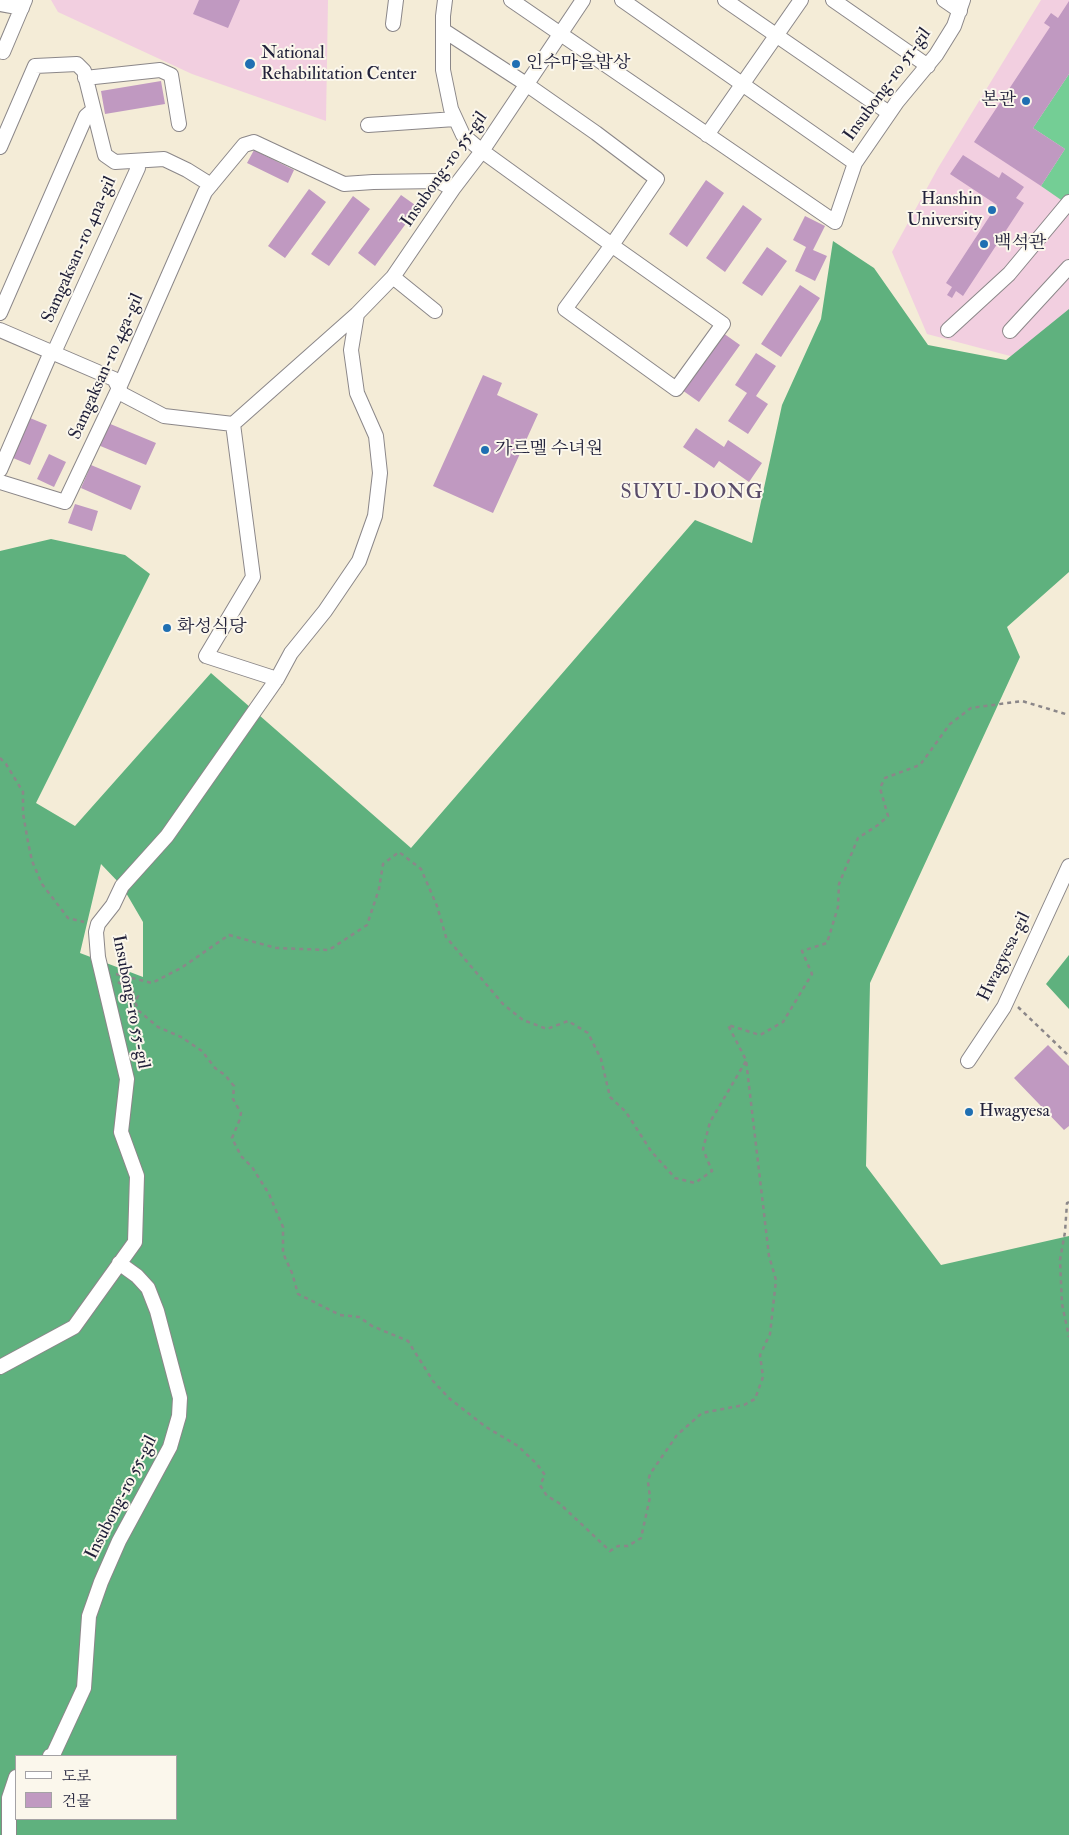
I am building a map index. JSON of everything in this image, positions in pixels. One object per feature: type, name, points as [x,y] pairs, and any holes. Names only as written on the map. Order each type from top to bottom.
[{"type":"street","points":[[392,24],[396,0]]},
{"type":"street","points":[[443,30],[526,84],[657,178],[612,245],[565,309],[676,389],[723,324],[612,245],[482,151],[464,135],[450,108],[443,70],[443,30],[445,0]]},
{"type":"street","points":[[511,0],[707,135],[801,0]]},
{"type":"street","name":"Insubong-ro 55-gil","points":[[0,1367],[74,1327],[135,1242],[137,1176],[121,1132],[127,1079],[98,957],[96,932],[98,924],[113,905],[122,886],[167,836],[278,678],[291,653],[325,611],[359,561],[375,516],[380,473],[376,436],[357,394],[351,350],[357,314],[393,277],[453,189],[482,151],[583,0]]},
{"type":"street","points":[[622,0],[855,163]]},
{"type":"street","points":[[725,0],[889,113]]},
{"type":"street","points":[[833,0],[928,66]]},
{"type":"street","points":[[944,0],[961,6]]},
{"type":"street","points":[[0,4],[24,4],[3,52],[0,51]]},
{"type":"street","name":"Insubong-ro 51-gil","points":[[707,135],[835,222],[855,163],[889,113],[928,66],[954,26],[961,6]]},
{"type":"street","points":[[0,147],[35,66],[77,64],[84,71],[105,155],[114,162],[164,159],[211,185]]},
{"type":"street","points":[[85,78],[160,70],[171,75],[179,124]]},
{"type":"street","points":[[0,314],[86,116],[94,110]]},
{"type":"street","points":[[368,125],[455,119]]},
{"type":"street","name":"Samgaksan-ro 4ga-gil","points":[[0,482],[65,502],[119,388],[205,192],[244,144],[254,142],[344,184],[438,181],[453,189]]},
{"type":"street","name":"Samgaksan-ro 4na-gil","points":[[52,352],[56,348],[138,168],[136,161]]},
{"type":"street","points":[[948,330],[1009,274],[1069,202]]},
{"type":"street","points":[[1010,331],[1069,267]]},
{"type":"street","points":[[393,277],[435,311]]},
{"type":"street","points":[[278,678],[206,656],[253,577],[233,424],[357,314]]},
{"type":"street","name":"Samgaksan-ro 4na-gil","points":[[0,330],[114,379],[122,394],[164,416],[233,424]]},
{"type":"street","points":[[0,470],[52,352]]},
{"type":"street","name":"Hwagyesa-gil","points":[[968,1061],[1008,997],[1069,866]]},
{"type":"street","name":"Insubong-ro 55-gil","points":[[53,1755],[84,1688],[89,1616],[100,1582],[119,1540],[170,1447],[179,1416],[180,1398],[157,1311],[148,1288],[137,1276],[119,1263]]},
{"type":"street","points":[[9,1835],[9,1798],[15,1780]]},
{"type":"path","points":[[746,1060],[710,1122],[703,1149],[712,1171],[695,1183],[675,1178],[651,1151],[626,1112],[610,1097],[601,1059],[588,1033],[568,1021],[547,1029],[523,1020],[503,1004],[446,937],[437,906],[421,869],[399,852],[383,864],[379,889],[366,925],[329,950],[276,948],[229,935],[181,968],[152,983],[115,974],[118,983],[138,996],[135,1002],[139,1011],[158,1027],[181,1037],[202,1051],[215,1068],[225,1074],[234,1086],[233,1099],[241,1112],[232,1138],[241,1156],[252,1167],[269,1194],[283,1226],[283,1253],[292,1273],[298,1294],[340,1315],[359,1317],[372,1326],[408,1341],[433,1381],[450,1399],[486,1427],[518,1446],[537,1464],[545,1475],[540,1485],[547,1496],[559,1503],[610,1551],[618,1546],[628,1546],[640,1538],[650,1497],[648,1482],[650,1474],[677,1435],[702,1413],[744,1406],[755,1398],[763,1377],[760,1356],[770,1334],[776,1280],[769,1256],[746,1060],[728,1025],[760,1035],[782,1022],[812,974],[802,950],[827,943],[838,907],[839,884],[858,838],[888,816],[880,788],[886,778],[920,765],[950,724],[971,708],[1022,701],[1069,715]]},
{"type":"path","points":[[0,758],[6,764],[23,792],[23,813],[32,862],[42,884],[68,918],[86,922],[96,932]]},
{"type":"path","points":[[1008,997],[1069,1054]]},
{"type":"path","points":[[1069,1202],[1067,1203],[1065,1232],[1060,1260],[1062,1304],[1069,1337]]},
{"type":"shaded area","name":"National Rehabilitation Center","points":[[51,0],[328,0],[326,121],[192,74],[58,12]]},
{"type":"shaded area","name":"Hanshin University","points":[[1041,0],[1069,0],[1069,321],[1014,357],[927,334],[892,252],[938,168]]},
{"type":"green space","points":[[1069,74],[1069,202],[1067,204],[1041,186],[1065,149],[1033,128]]},
{"type":"green space","points":[[833,241],[874,268],[928,345],[1006,360],[1069,309],[1069,572],[1007,627],[1020,657],[870,983],[866,1166],[941,1265],[1069,1236],[1069,1835],[0,1835],[0,551],[51,539],[125,555],[150,574],[36,803],[75,826],[211,673],[411,848],[695,520],[752,543],[782,405],[821,319]],"holes":[[[101,864],[122,886],[143,922],[143,977],[80,953]]]},
{"type":"green space","points":[[1069,955],[1069,1009],[1046,984]]},
{"type":"building","points":[[199,0],[240,0],[228,28],[193,14]]},
{"type":"building","name":"본관","points":[[1069,1],[1069,74],[1033,128],[1065,149],[1041,186],[974,142],[1050,27],[1044,23],[1051,13],[1058,18]]},
{"type":"building","points":[[161,81],[165,104],[105,114],[101,91]]},
{"type":"building","points":[[254,150],[294,170],[288,183],[247,163]]},
{"type":"building","name":"백석관","points":[[963,155],[999,178],[1002,172],[1024,187],[1016,198],[1024,203],[963,296],[956,291],[952,298],[947,295],[952,287],[946,283],[997,205],[950,174]]},
{"type":"building","points":[[706,180],[724,193],[687,247],[669,234]]},
{"type":"building","points":[[309,189],[326,202],[285,258],[268,246]]},
{"type":"building","points":[[401,195],[418,207],[375,266],[358,253]]},
{"type":"building","points":[[353,196],[370,209],[329,266],[311,254]]},
{"type":"building","points":[[743,205],[762,219],[725,272],[706,258]]},
{"type":"building","points":[[805,216],[825,226],[813,250],[827,256],[815,281],[795,271],[806,247],[793,240]]},
{"type":"building","points":[[767,247],[787,261],[762,296],[742,283]]},
{"type":"building","points":[[800,285],[820,298],[781,357],[761,344]]},
{"type":"building","points":[[723,333],[740,345],[699,402],[682,390]]},
{"type":"building","points":[[756,353],[776,366],[756,396],[768,404],[748,434],[728,421],[747,393],[735,385]]},
{"type":"building","name":"가르멜 수녀원","points":[[483,375],[502,383],[497,395],[538,414],[493,513],[433,486]]},
{"type":"building","points":[[30,418],[47,425],[30,465],[13,458]]},
{"type":"building","points":[[108,423],[156,443],[146,465],[98,445]]},
{"type":"building","points":[[696,428],[724,447],[728,440],[762,463],[749,482],[719,461],[714,468],[683,447]]},
{"type":"building","points":[[49,454],[66,462],[54,487],[37,479]]},
{"type":"building","points":[[91,465],[141,486],[131,510],[81,488]]},
{"type":"building","points":[[75,504],[98,511],[92,531],[68,523]]},
{"type":"building","points":[[1048,1045],[1069,1066],[1069,1126],[1064,1130],[1014,1078]]},
{"type":"place","name":"National Rehabilitation Center","points":[[250,64]]},
{"type":"place","name":"인수마을밥상","points":[[516,64]]},
{"type":"place","name":"본관","points":[[1026,101]]},
{"type":"place","name":"Hanshin University","points":[[992,210]]},
{"type":"place","name":"백석관","points":[[984,244]]},
{"type":"place","name":"가르멜 수녀원","points":[[485,450]]},
{"type":"place","name":"화성식당","points":[[167,628]]},
{"type":"place","name":"Hwagyesa","points":[[969,1112]]},
{"type":"district","name":"SUYU-DONG","points":[[692,494]]}]
